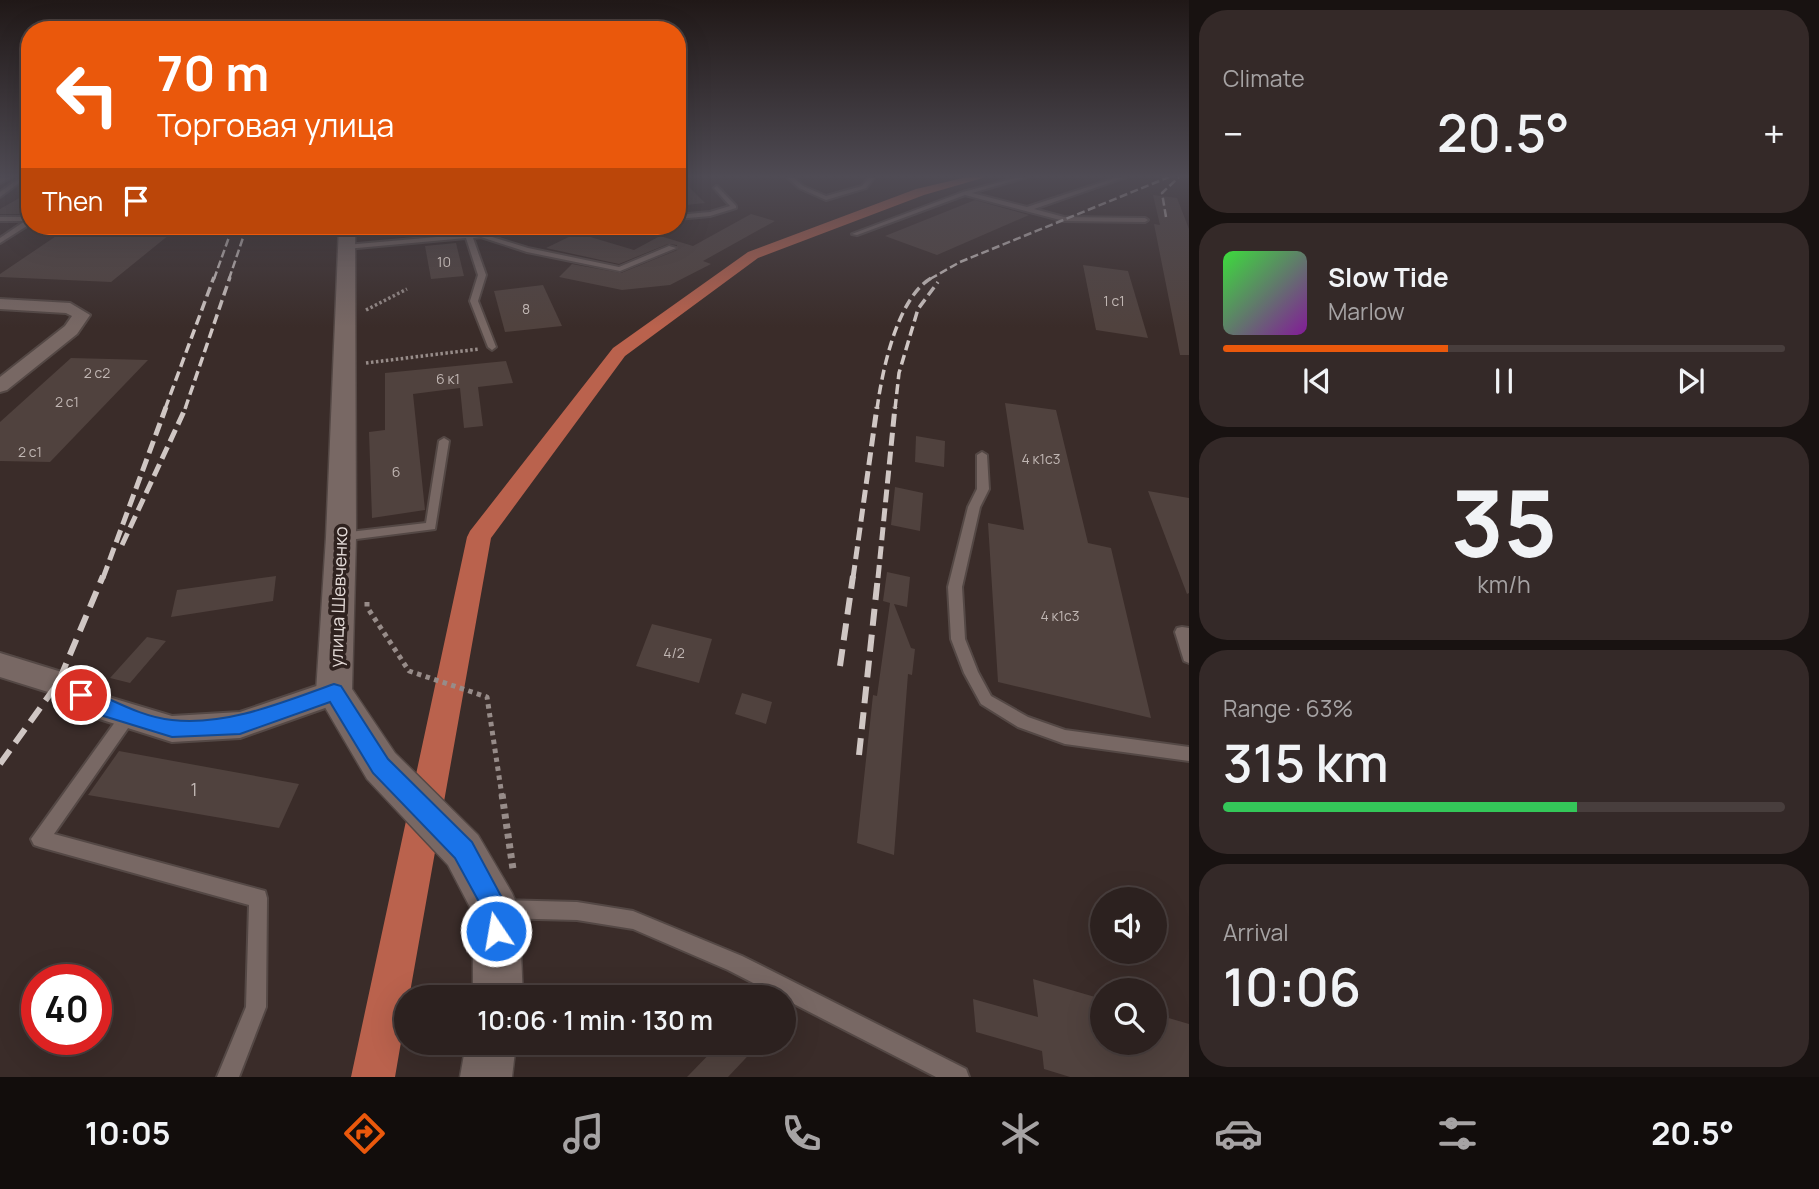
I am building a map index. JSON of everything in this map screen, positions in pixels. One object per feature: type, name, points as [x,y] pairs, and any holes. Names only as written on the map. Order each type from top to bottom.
[{"type":"street","name":"улица Шевченко","points":[[347,236],[341,537],[334,692],[381,766],[463,850],[507,910],[499,985]]},
{"type":"street","points":[[0,304],[70,307],[82,315],[71,330],[0,386]]},
{"type":"street","points":[[0,665],[58,683],[104,708],[172,729],[240,725],[334,692]]},
{"type":"street","points":[[486,1077],[489,1055]]},
{"type":"lane","points":[[0,241],[20,227]]},
{"type":"lane","points":[[855,234],[873,227]]},
{"type":"lane","points":[[347,236],[396,246],[479,235]]},
{"type":"lane","points":[[473,236],[620,269],[672,248]]},
{"type":"lane","points":[[473,236],[482,275],[474,301],[492,347]]},
{"type":"lane","points":[[341,537],[431,526],[444,441]]},
{"type":"lane","points":[[982,455],[983,489],[974,507],[955,587],[958,639],[971,673],[986,700],[1023,722],[1065,737],[1189,754]]},
{"type":"lane","points":[[1189,633],[1182,632],[1189,656]]},
{"type":"lane","points":[[128,716],[40,839],[258,898],[256,1007],[229,1077]]},
{"type":"lane","points":[[507,910],[577,911],[632,920],[735,963],[958,1077]]},
{"type":"path","points":[[359,313],[407,289]]},
{"type":"path","points":[[359,364],[492,347]]},
{"type":"path","points":[[409,671],[487,697],[507,910]]},
{"type":"building","points":[[727,227],[764,227],[703,261],[711,264],[670,285],[622,290],[559,277],[572,264],[621,273],[677,250],[677,245],[668,244],[619,264],[546,248],[573,235],[584,235],[634,250],[660,236],[693,246]]},
{"type":"building","points":[[907,227],[1001,227],[937,255],[885,236]]},
{"type":"building","points":[[1155,227],[1189,229],[1189,355],[1180,355]]},
{"type":"building","points":[[58,235],[169,235],[111,282],[0,277],[0,274]]},
{"type":"building","points":[[456,243],[464,276],[431,279],[425,246]]},
{"type":"building","points":[[1083,265],[1128,271],[1148,338],[1096,330]]},
{"type":"building","points":[[543,285],[562,326],[505,332],[494,291]]},
{"type":"building","points":[[71,358],[148,360],[50,462],[0,461],[0,422]]},
{"type":"building","points":[[506,361],[513,383],[478,387],[483,426],[464,428],[460,388],[413,394],[425,510],[372,518],[369,432],[385,430],[385,373]]},
{"type":"building","points":[[1005,403],[1056,410],[1088,543],[1111,548],[1151,718],[998,682],[988,523],[1024,530]]},
{"type":"building","points":[[916,436],[945,441],[944,467],[915,462]]},
{"type":"building","points":[[895,487],[923,493],[920,531],[891,525]]},
{"type":"building","points":[[1148,491],[1189,498],[1187,594]]},
{"type":"building","points":[[887,572],[910,577],[907,607],[894,604],[911,648],[915,649],[912,675],[908,674],[894,855],[857,843],[873,695],[877,696],[890,603],[883,601]]},
{"type":"building","points":[[276,576],[273,601],[171,617],[177,590]]},
{"type":"building","points":[[652,624],[712,639],[699,683],[636,666]]},
{"type":"building","points":[[147,637],[166,641],[130,683],[110,678]]},
{"type":"building","points":[[742,693],[772,702],[766,724],[735,714]]},
{"type":"building","points":[[119,751],[299,784],[279,828],[88,795]]},
{"type":"building","points":[[1033,979],[1090,996],[1090,1055],[1167,1055],[1167,1018],[1189,1024],[1189,1077],[1070,1077],[1044,1069],[1042,1051],[976,1032],[973,999],[1038,1017]]},
{"type":"building","points":[[708,1055],[749,1055],[728,1077],[687,1077]]},
{"type":"waterway","points":[[373,1077],[479,537],[619,352],[753,255],[827,227]]},
{"type":"railway","points":[[932,278],[960,262],[1045,227]]},
{"type":"railway","points":[[214,279],[230,235]]},
{"type":"railway","points":[[229,279],[244,235]]},
{"type":"railway","points":[[165,409],[214,277]]},
{"type":"railway","points":[[185,409],[230,277]]},
{"type":"railway","points":[[877,409],[893,336],[910,300],[932,278]]},
{"type":"railway","points":[[895,409],[899,373],[918,309],[938,282]]},
{"type":"railway","points":[[103,578],[166,407]]},
{"type":"railway","points":[[122,545],[186,407]]},
{"type":"railway","points":[[853,578],[877,407]]},
{"type":"railway","points":[[878,578],[895,407]]},
{"type":"railway","points":[[0,764],[58,683],[103,576]]},
{"type":"railway","points":[[840,666],[853,576]]},
{"type":"railway","points":[[859,755],[878,576]]},
{"type":"route","points":[[81,695],[104,708],[172,729],[240,725],[334,692],[381,766],[463,850],[496,909],[496,931]]}]
